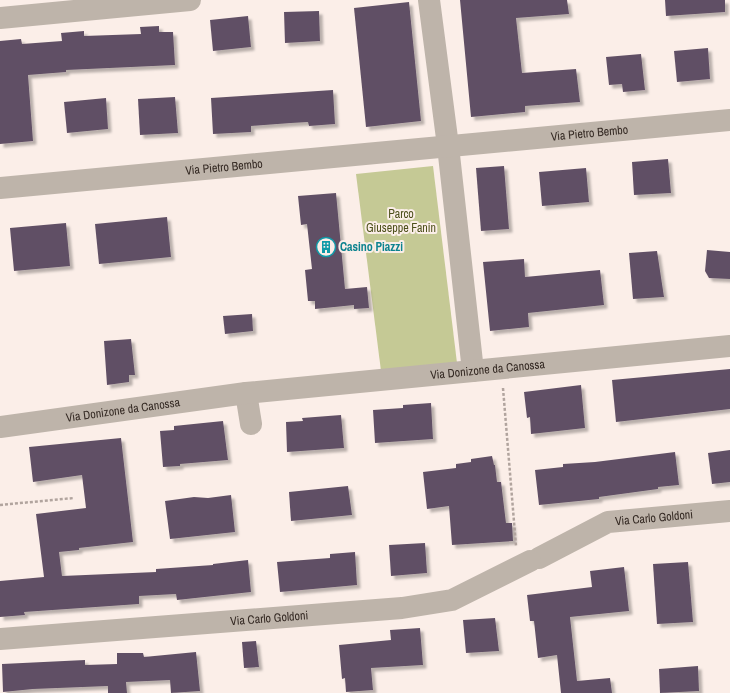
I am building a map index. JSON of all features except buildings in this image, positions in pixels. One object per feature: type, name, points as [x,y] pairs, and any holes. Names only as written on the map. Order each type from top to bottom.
[{"type":"street","points":[[0,18],[190,0]]},
{"type":"street","points":[[429,0],[448,146],[473,370]]},
{"type":"street","name":"Via Pietro Bembo","points":[[0,188],[730,120]]},
{"type":"street","name":"Via Donizone da Canossa","points":[[0,427],[246,393],[730,346]]},
{"type":"street","points":[[246,393],[251,424]]},
{"type":"street","name":"Via Carlo Goldoni","points":[[0,639],[402,608],[452,600],[608,522],[730,511]]},
{"type":"path","points":[[501,368],[529,562]]},
{"type":"path","points":[[0,505],[74,498]]},
{"type":"green space","name":"Parco Giuseppe Fanin","points":[[433,166],[457,363],[381,371],[356,174]]},
{"type":"place","name":"Casino Piazzi","points":[[326,247]]}]
